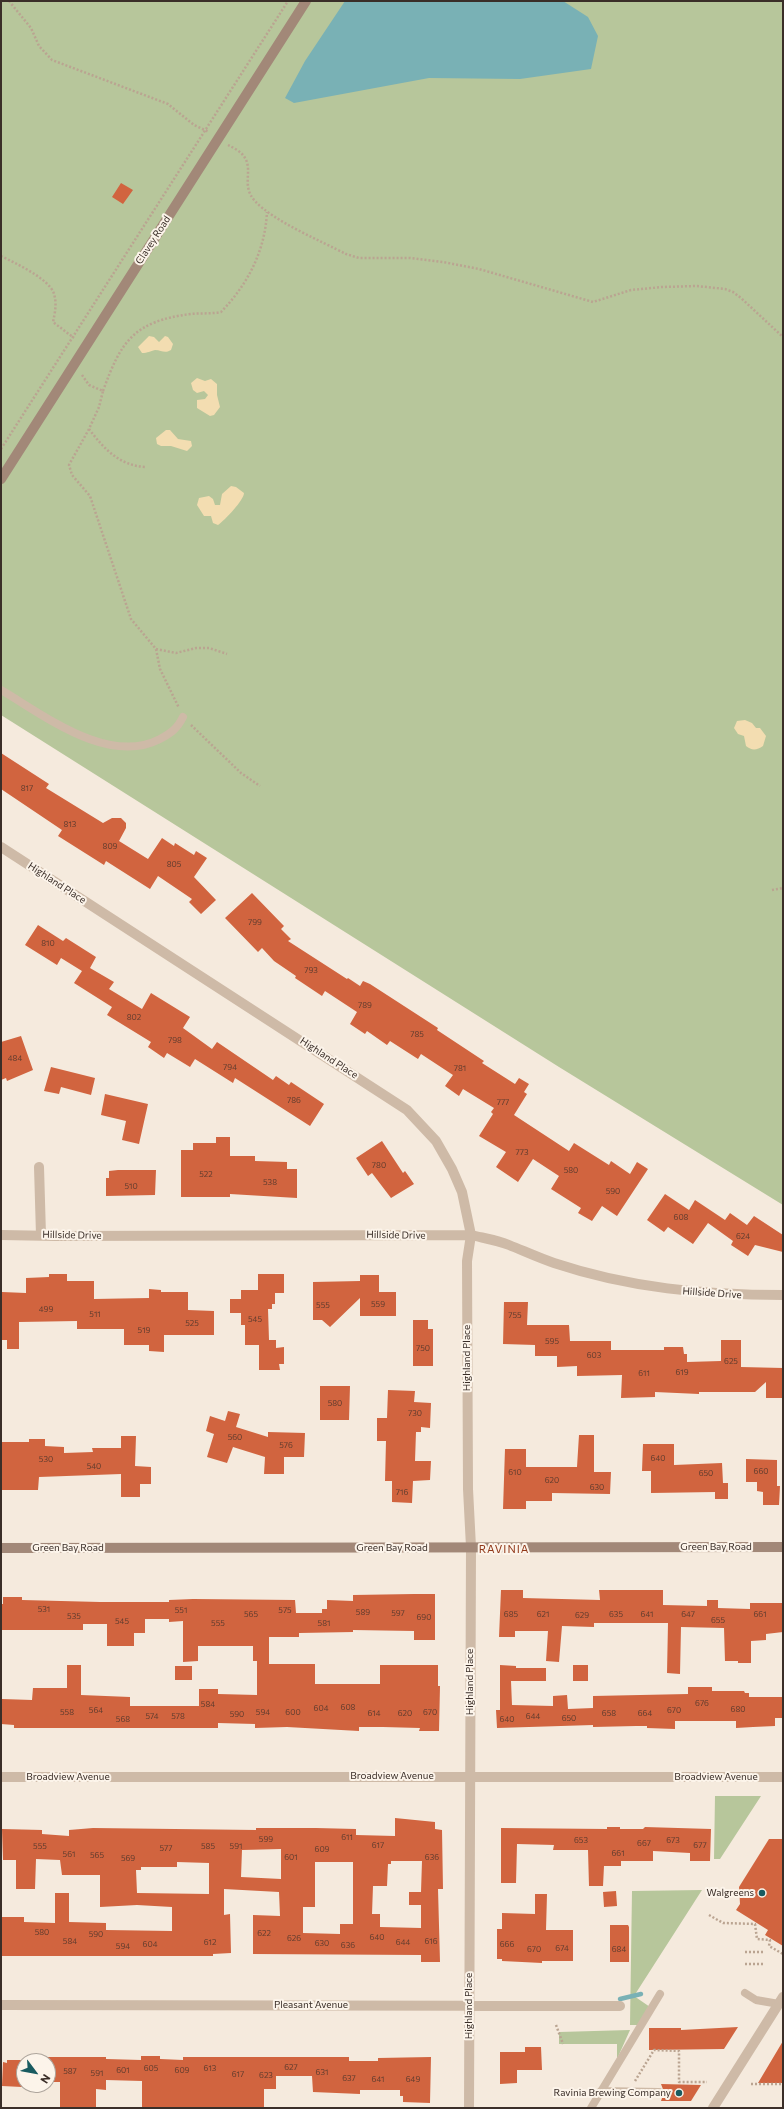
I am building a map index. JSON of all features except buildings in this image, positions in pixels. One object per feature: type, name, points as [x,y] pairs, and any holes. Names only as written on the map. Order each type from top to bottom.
[{"type":"main road","name":"Clavey Road","points":[[1,479],[306,1]]},
{"type":"main road","name":"Green Bay Road","points":[[1,1548],[783,1548]]},
{"type":"street","name":"Highland Place","points":[[1,847],[407,1110],[436,1141],[452,1168],[462,1192],[471,1235],[467,1277],[468,1489],[471,1548],[469,2108]]},
{"type":"street","points":[[39,1167],[41,1235]]},
{"type":"street","name":"Hillside Drive","points":[[1,1235],[471,1235],[507,1244],[554,1263],[631,1284],[728,1295],[783,1295]]},
{"type":"street","name":"Broadview Avenue","points":[[1,1777],[783,1777]]},
{"type":"street","points":[[713,2108],[782,2002]]},
{"type":"street","name":"Pleasant Avenue","points":[[1,2006],[620,2006]]},
{"type":"lane","points":[[1,690],[53,721],[89,739],[110,746],[133,747],[153,742],[173,732],[183,717]]},
{"type":"lane","points":[[745,1992],[756,2000],[782,2002]]},
{"type":"lane","points":[[591,2108],[660,1994]]},
{"type":"lane","points":[[601,2091],[659,2092]]},
{"type":"path","points":[[10,1],[31,28],[39,46],[52,60],[168,104],[194,126],[218,138],[244,156],[248,163],[248,192],[267,212],[346,254],[359,258],[410,258],[443,262],[479,269],[593,302],[624,292],[662,287],[696,286],[725,289],[733,292],[741,298],[783,337]]},
{"type":"path","points":[[1,449],[288,1]]},
{"type":"path","points":[[103,391],[121,348],[142,328],[157,322],[191,314],[221,312],[230,303],[260,254],[266,233],[267,212]]},
{"type":"path","points":[[89,429],[69,465],[72,475],[90,496],[132,619],[156,649],[160,669],[183,717],[241,773],[260,786]]},
{"type":"path","points":[[156,649],[176,653],[196,648],[209,648],[227,654]]},
{"type":"path","points":[[772,890],[783,888]]},
{"type":"path","points":[[709,1915],[723,1924],[755,1924],[757,1939],[770,1940],[770,1946],[783,1954]]},
{"type":"path","points":[[745,1952],[765,1952]]},
{"type":"path","points":[[745,1964],[765,1964]]},
{"type":"path","points":[[556,2025],[563,2044]]},
{"type":"path","points":[[628,2092],[654,2050],[679,2051],[679,2082],[707,2082]]},
{"type":"path","points":[[751,2084],[783,2084]]},
{"type":"green space","points":[[1,1],[783,1],[783,1205],[559,1067],[1,715]]},
{"type":"green space","points":[[715,1796],[761,1796],[720,1859],[714,1859]]},
{"type":"green space","points":[[702,1890],[634,1996],[650,2007],[638,2025],[630,2025],[632,1891]]},
{"type":"green space","points":[[630,2030],[617,2059],[617,2044],[559,2044],[559,2032]]},
{"type":"sand","points":[[149,336],[154,337],[159,342],[165,336],[168,337],[173,344],[171,350],[165,352],[155,350],[142,353],[138,347]]},
{"type":"sand","points":[[197,378],[205,381],[211,379],[217,384],[217,395],[220,407],[214,415],[210,416],[197,408],[197,400],[205,399],[208,395],[204,391],[197,393],[193,390],[191,383]]},
{"type":"sand","points":[[166,430],[170,430],[178,439],[191,441],[192,446],[187,451],[171,446],[161,446],[157,444],[156,438]]},
{"type":"sand","points":[[231,486],[236,487],[244,493],[243,496],[234,510],[218,525],[213,523],[211,516],[204,516],[197,505],[199,498],[209,496],[213,499],[215,505],[220,505],[222,494]]},
{"type":"sand","points":[[745,720],[752,723],[756,728],[760,728],[766,736],[763,746],[750,749],[746,746],[744,736],[738,734],[734,728],[737,721]]},
{"type":"water","points":[[345,1],[563,1],[588,17],[598,36],[591,69],[520,79],[429,78],[294,103],[285,98],[305,61]]},
{"type":"waterway","points":[[620,1999],[641,1994]]},
{"type":"place","name":"Walgreens","points":[[762,1893]]},
{"type":"place","name":"Ravinia Brewing Company","points":[[679,2093]]},
{"type":"district","name":"RAVINIA","points":[[504,1549]]}]
